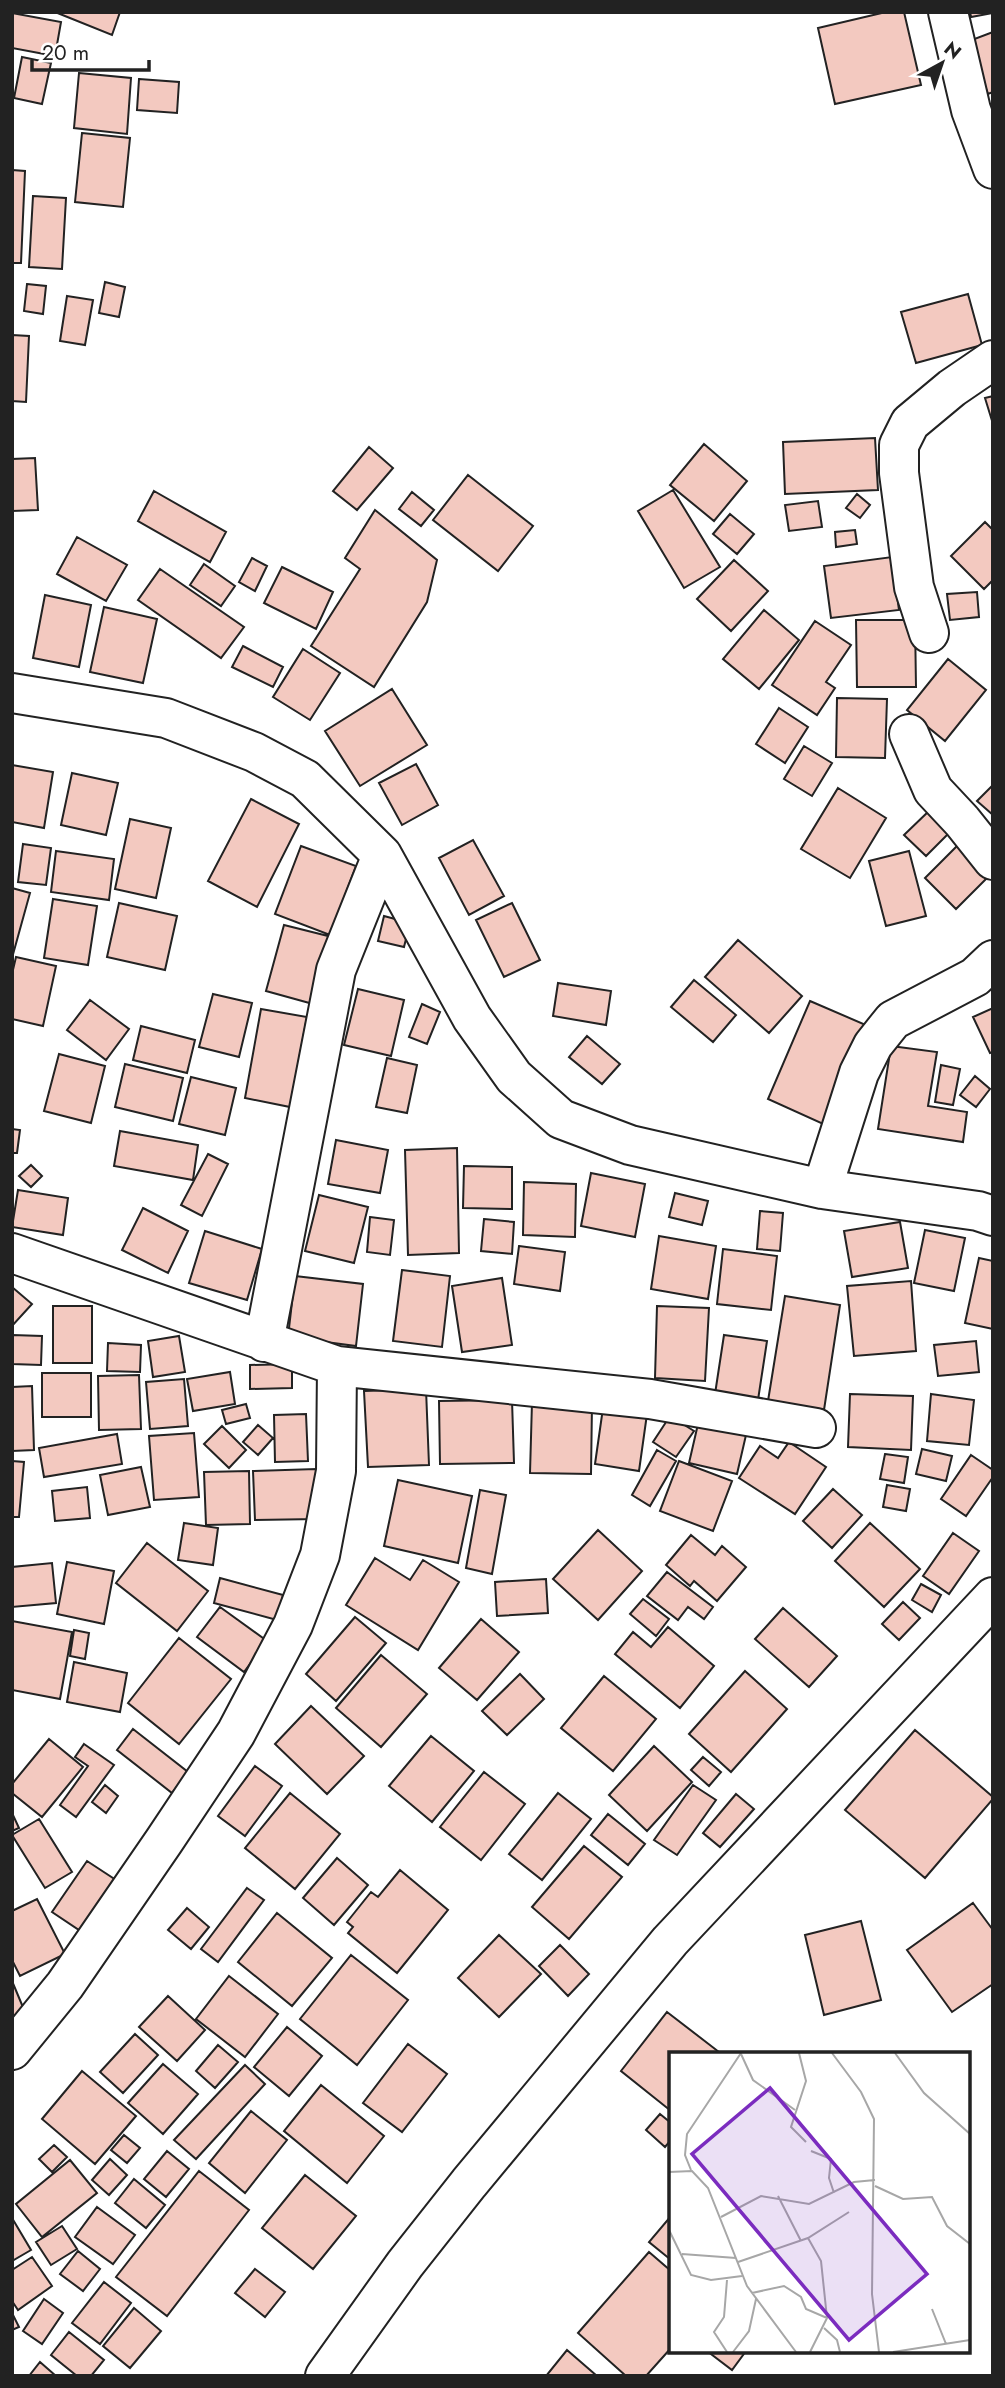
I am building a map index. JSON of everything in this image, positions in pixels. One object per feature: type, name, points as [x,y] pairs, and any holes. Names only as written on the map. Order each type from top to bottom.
[{"type":"street","points":[[948,12],[971,110],[993,169]]},
{"type":"street","points":[[929,633],[914,587],[898,473],[899,445],[910,422],[952,388],[993,360]]},
{"type":"street","points":[[12,692],[166,718],[254,752],[305,779],[382,855],[472,1018],[514,1077],[561,1119],[630,1145],[822,1189],[978,1211],[993,1216]]},
{"type":"street","points":[[909,734],[933,790],[993,860]]},
{"type":"street","points":[[264,1342],[336,970],[382,855]]},
{"type":"street","points":[[822,1189],[859,1073],[873,1045],[893,1020],[975,977],[993,960]]},
{"type":"street","points":[[12,1253],[337,1366],[650,1399],[816,1428]]},
{"type":"street","points":[[12,2050],[65,1985],[236,1733],[293,1625],[320,1555],[336,1471],[337,1366]]},
{"type":"street","points":[[325,2376],[405,2264],[453,2203],[670,1941],[993,1597]]},
{"type":"building","points":[[55,12],[120,12],[112,35]]},
{"type":"building","points":[[886,12],[904,12],[921,85],[835,104],[818,28]]},
{"type":"building","points":[[970,12],[993,12],[993,13],[971,17]]},
{"type":"building","points":[[12,13],[61,22],[55,56],[12,48]]},
{"type":"building","points":[[993,32],[993,92],[988,94],[969,41]]},
{"type":"building","points":[[22,57],[51,63],[42,104],[14,98]]},
{"type":"building","points":[[79,73],[131,78],[127,134],[74,128]]},
{"type":"building","points":[[139,79],[179,82],[177,113],[137,110]]},
{"type":"building","points":[[82,133],[130,138],[123,207],[75,202]]},
{"type":"building","points":[[12,170],[25,171],[21,263],[12,263]]},
{"type":"building","points":[[33,196],[66,198],[62,269],[29,267]]},
{"type":"building","points":[[105,282],[125,287],[119,317],[99,313]]},
{"type":"building","points":[[27,284],[46,286],[43,314],[24,311]]},
{"type":"building","points":[[968,294],[982,345],[916,363],[901,312]]},
{"type":"building","points":[[67,296],[93,300],[85,345],[60,341]]},
{"type":"building","points":[[12,335],[29,336],[26,402],[12,401]]},
{"type":"building","points":[[993,396],[993,424],[985,398]]},
{"type":"building","points":[[875,438],[878,490],[785,494],[783,442]]},
{"type":"building","points":[[704,444],[747,481],[714,521],[670,485]]},
{"type":"building","points":[[369,447],[393,468],[357,510],[333,491]]},
{"type":"building","points":[[35,458],[38,510],[12,511],[12,459]]},
{"type":"building","points":[[468,475],[533,526],[498,571],[433,520]]},
{"type":"building","points":[[673,490],[720,567],[684,588],[638,511]]},
{"type":"building","points":[[154,491],[226,532],[210,562],[138,521]]},
{"type":"building","points":[[412,492],[434,510],[421,526],[399,509]]},
{"type":"building","points":[[857,494],[870,505],[860,518],[846,508]]},
{"type":"building","points":[[818,501],[822,527],[789,531],[785,505]]},
{"type":"building","points":[[375,510],[437,560],[427,602],[374,687],[311,646],[360,569],[345,558]]},
{"type":"building","points":[[730,514],[754,534],[737,554],[713,534]]},
{"type":"building","points":[[985,522],[993,530],[993,580],[984,589],[951,556]]},
{"type":"building","points":[[855,530],[857,544],[836,547],[835,532]]},
{"type":"building","points":[[77,537],[127,565],[106,601],[57,574]]},
{"type":"building","points":[[892,557],[899,610],[831,618],[824,566]]},
{"type":"building","points":[[252,558],[267,566],[255,591],[239,582]]},
{"type":"building","points":[[734,560],[768,591],[731,631],[697,599]]},
{"type":"building","points":[[204,564],[235,586],[221,606],[190,585]]},
{"type":"building","points":[[282,567],[333,592],[316,629],[264,603]]},
{"type":"building","points":[[160,569],[244,627],[221,658],[138,600]]},
{"type":"building","points":[[977,592],[979,617],[950,620],[947,594]]},
{"type":"building","points":[[45,595],[91,605],[79,667],[33,658]]},
{"type":"building","points":[[104,607],[157,619],[143,683],[90,672]]},
{"type":"building","points":[[764,610],[799,640],[759,689],[723,659]]},
{"type":"building","points":[[856,620],[915,620],[916,687],[857,687]]},
{"type":"building","points":[[815,621],[851,645],[826,682],[835,688],[817,715],[772,685]]},
{"type":"building","points":[[243,646],[283,667],[273,687],[232,667]]},
{"type":"building","points":[[303,649],[340,673],[310,720],[273,697]]},
{"type":"building","points":[[948,659],[986,690],[945,741],[907,710]]},
{"type":"building","points":[[392,689],[427,745],[360,786],[325,731]]},
{"type":"building","points":[[837,698],[887,699],[885,758],[836,757]]},
{"type":"building","points":[[779,708],[808,727],[785,763],[756,744]]},
{"type":"building","points":[[804,746],[832,763],[812,796],[784,779]]},
{"type":"building","points":[[416,764],[438,805],[402,825],[379,783]]},
{"type":"building","points":[[12,765],[53,772],[44,828],[12,822]]},
{"type":"building","points":[[72,773],[118,783],[106,835],[61,825]]},
{"type":"building","points":[[993,785],[993,815],[977,801]]},
{"type":"building","points":[[838,788],[886,818],[850,878],[801,849]]},
{"type":"building","points":[[251,799],[299,824],[257,907],[208,881]]},
{"type":"building","points":[[930,810],[951,831],[926,856],[904,835]]},
{"type":"building","points":[[130,819],[171,828],[156,898],[115,889]]},
{"type":"building","points":[[473,840],[504,896],[469,915],[439,858]]},
{"type":"building","points":[[23,844],[51,848],[46,885],[18,882]]},
{"type":"building","points":[[958,845],[989,876],[956,909],[925,878]]},
{"type":"building","points":[[301,846],[356,866],[330,935],[275,914]]},
{"type":"building","points":[[56,851],[114,859],[109,900],[51,892]]},
{"type":"building","points":[[909,851],[926,916],[886,926],[869,861]]},
{"type":"building","points":[[12,888],[30,893],[12,958]]},
{"type":"building","points":[[53,899],[97,906],[88,965],[44,958]]},
{"type":"building","points":[[119,903],[177,916],[165,970],[107,957]]},
{"type":"building","points":[[512,903],[540,960],[504,977],[476,920]]},
{"type":"building","points":[[384,916],[410,923],[404,947],[378,941]]},
{"type":"building","points":[[284,925],[332,937],[313,1004],[266,991]]},
{"type":"building","points":[[738,940],[802,996],[769,1033],[705,977]]},
{"type":"building","points":[[16,957],[56,966],[43,1026],[12,1019],[12,974]]},
{"type":"building","points":[[694,980],[736,1015],[713,1042],[671,1007]]},
{"type":"building","points":[[558,983],[611,991],[606,1025],[553,1016]]},
{"type":"building","points":[[358,989],[404,1000],[391,1056],[344,1045]]},
{"type":"building","points":[[213,994],[252,1003],[239,1057],[199,1047]]},
{"type":"building","points":[[90,1000],[129,1029],[106,1060],[67,1030]]},
{"type":"building","points":[[810,1001],[875,1029],[832,1128],[768,1099]]},
{"type":"building","points":[[422,1004],[440,1012],[427,1044],[409,1037]]},
{"type":"building","points":[[993,1008],[993,1052],[990,1053],[973,1017]]},
{"type":"building","points":[[261,1009],[307,1017],[290,1107],[245,1098]]},
{"type":"building","points":[[141,1026],[195,1040],[187,1073],[133,1060]]},
{"type":"building","points":[[587,1036],[620,1064],[602,1084],[569,1057]]},
{"type":"building","points":[[891,1046],[937,1052],[928,1106],[967,1112],[963,1142],[878,1129]]},
{"type":"building","points":[[59,1054],[105,1066],[91,1123],[44,1111]]},
{"type":"building","points":[[387,1058],[417,1065],[407,1113],[376,1107]]},
{"type":"building","points":[[125,1064],[183,1078],[173,1121],[115,1107]]},
{"type":"building","points":[[941,1065],[960,1069],[953,1105],[935,1102]]},
{"type":"building","points":[[975,1076],[990,1089],[976,1107],[960,1095]]},
{"type":"building","points":[[191,1077],[236,1088],[225,1135],[179,1124]]},
{"type":"building","points":[[12,1129],[20,1130],[17,1153],[12,1153]]},
{"type":"building","points":[[120,1131],[198,1145],[193,1180],[114,1166]]},
{"type":"building","points":[[336,1140],[388,1150],[380,1193],[328,1184]]},
{"type":"building","points":[[457,1148],[459,1253],[408,1255],[405,1150]]},
{"type":"building","points":[[208,1154],[228,1164],[202,1216],[181,1205]]},
{"type":"building","points":[[31,1165],[42,1176],[31,1187],[19,1176]]},
{"type":"building","points":[[464,1166],[512,1167],[512,1209],[463,1208]]},
{"type":"building","points":[[591,1173],[645,1184],[635,1237],[581,1226]]},
{"type":"building","points":[[524,1182],[576,1184],[575,1237],[523,1235]]},
{"type":"building","points":[[18,1190],[68,1198],[63,1235],[12,1227]]},
{"type":"building","points":[[675,1193],[708,1201],[702,1225],[669,1217]]},
{"type":"building","points":[[319,1195],[368,1207],[354,1263],[305,1251]]},
{"type":"building","points":[[143,1208],[188,1231],[168,1273],[122,1250]]},
{"type":"building","points":[[760,1211],[783,1213],[780,1251],[757,1249]]},
{"type":"building","points":[[370,1217],[394,1220],[390,1255],[367,1252]]},
{"type":"building","points":[[484,1219],[514,1222],[512,1254],[481,1251]]},
{"type":"building","points":[[900,1222],[908,1268],[852,1277],[844,1231]]},
{"type":"building","points":[[925,1230],[965,1238],[954,1291],[914,1283]]},
{"type":"building","points":[[205,1231],[262,1249],[247,1300],[189,1283]]},
{"type":"building","points":[[659,1236],[716,1246],[708,1299],[651,1289]]},
{"type":"building","points":[[519,1246],[565,1252],[560,1291],[514,1284]]},
{"type":"building","points":[[723,1249],[777,1256],[771,1310],[717,1304]]},
{"type":"building","points":[[979,1258],[993,1261],[993,1329],[965,1323]]},
{"type":"building","points":[[402,1270],[450,1276],[442,1347],[393,1341]]},
{"type":"building","points":[[295,1276],[363,1284],[356,1346],[288,1337]]},
{"type":"building","points":[[502,1278],[512,1345],[462,1352],[452,1286]]},
{"type":"building","points":[[911,1281],[916,1351],[854,1356],[847,1286]]},
{"type":"building","points":[[12,1287],[32,1304],[12,1326]]},
{"type":"building","points":[[785,1296],[840,1305],[824,1410],[768,1401]]},
{"type":"building","points":[[53,1306],[92,1306],[92,1363],[53,1363]]},
{"type":"building","points":[[657,1306],[709,1308],[705,1381],[655,1378]]},
{"type":"building","points":[[12,1335],[42,1336],[41,1365],[12,1364]]},
{"type":"building","points":[[724,1335],[767,1341],[758,1400],[715,1394]]},
{"type":"building","points":[[179,1336],[185,1372],[153,1377],[148,1341]]},
{"type":"building","points":[[976,1341],[979,1372],[938,1376],[934,1345]]},
{"type":"building","points":[[108,1343],[141,1345],[140,1372],[107,1371]]},
{"type":"building","points":[[292,1364],[292,1388],[250,1389],[250,1365]]},
{"type":"building","points":[[230,1372],[235,1404],[193,1411],[187,1379]]},
{"type":"building","points":[[42,1373],[91,1373],[91,1417],[42,1417]]},
{"type":"building","points":[[139,1375],[141,1429],[99,1430],[98,1376]]},
{"type":"building","points":[[184,1379],[188,1426],[150,1429],[146,1382]]},
{"type":"building","points":[[32,1386],[34,1450],[12,1451],[12,1387]]},
{"type":"building","points":[[426,1389],[429,1465],[368,1467],[364,1391]]},
{"type":"building","points":[[850,1394],[913,1396],[911,1450],[848,1447]]},
{"type":"building","points":[[931,1394],[974,1400],[969,1445],[927,1441]]},
{"type":"building","points":[[512,1400],[514,1463],[440,1464],[439,1401]]},
{"type":"building","points":[[532,1402],[592,1404],[591,1474],[530,1473]]},
{"type":"building","points":[[246,1404],[250,1418],[226,1424],[222,1410]]},
{"type":"building","points":[[603,1408],[647,1414],[639,1471],[595,1464]]},
{"type":"building","points":[[306,1414],[308,1461],[275,1462],[274,1415]]},
{"type":"building","points":[[670,1416],[694,1431],[676,1457],[653,1442]]},
{"type":"building","points":[[698,1424],[746,1435],[737,1474],[689,1463]]},
{"type":"building","points":[[258,1425],[273,1438],[258,1455],[243,1442]]},
{"type":"building","points":[[222,1426],[246,1450],[229,1468],[204,1444]]},
{"type":"building","points":[[194,1433],[199,1497],[154,1500],[149,1436]]},
{"type":"building","points":[[117,1434],[122,1464],[44,1477],[39,1448]]},
{"type":"building","points":[[789,1442],[826,1467],[795,1514],[739,1478],[760,1446],[778,1458]]},
{"type":"building","points":[[922,1449],[952,1456],[946,1481],[916,1474]]},
{"type":"building","points":[[657,1450],[676,1461],[650,1506],[632,1495]]},
{"type":"building","points":[[885,1454],[908,1457],[904,1483],[880,1479]]},
{"type":"building","points":[[971,1455],[993,1470],[993,1477],[966,1516],[941,1499]]},
{"type":"building","points":[[12,1461],[24,1462],[19,1517],[12,1517]]},
{"type":"building","points":[[679,1461],[732,1481],[713,1531],[660,1511]]},
{"type":"building","points":[[141,1467],[150,1507],[108,1515],[100,1475]]},
{"type":"building","points":[[316,1469],[317,1519],[255,1520],[253,1471]]},
{"type":"building","points":[[249,1471],[250,1524],[206,1525],[204,1472]]},
{"type":"building","points":[[398,1480],[472,1496],[458,1563],[384,1546]]},
{"type":"building","points":[[887,1485],[910,1489],[906,1511],[883,1507]]},
{"type":"building","points":[[87,1487],[90,1518],[55,1521],[52,1491]]},
{"type":"building","points":[[833,1489],[862,1515],[832,1548],[803,1521]]},
{"type":"building","points":[[480,1490],[506,1495],[492,1574],[466,1568]]},
{"type":"building","points":[[184,1523],[218,1528],[213,1565],[178,1560]]},
{"type":"building","points":[[870,1523],[920,1569],[884,1607],[835,1561]]},
{"type":"building","points":[[598,1530],[642,1571],[598,1620],[553,1579]]},
{"type":"building","points":[[953,1533],[979,1551],[949,1594],[923,1576]]},
{"type":"building","points":[[691,1535],[715,1555],[722,1546],[746,1567],[717,1601],[694,1581],[690,1586],[666,1565]]},
{"type":"building","points":[[147,1543],[208,1591],[177,1631],[116,1583]]},
{"type":"building","points":[[375,1558],[410,1580],[423,1560],[459,1582],[418,1650],[346,1605]]},
{"type":"building","points":[[67,1562],[114,1571],[104,1624],[57,1614]]},
{"type":"building","points":[[52,1563],[56,1603],[12,1607],[12,1567]]},
{"type":"building","points":[[667,1572],[713,1607],[704,1619],[688,1607],[678,1620],[647,1596]]},
{"type":"building","points":[[220,1578],[283,1595],[277,1620],[214,1603]]},
{"type":"building","points":[[546,1579],[548,1613],[497,1616],[495,1582]]},
{"type":"building","points":[[921,1584],[941,1595],[932,1612],[912,1600]]},
{"type":"building","points":[[643,1599],[669,1619],[656,1636],[630,1614]]},
{"type":"building","points":[[903,1602],[920,1618],[899,1640],[882,1624]]},
{"type":"building","points":[[220,1607],[267,1641],[244,1672],[197,1637]]},
{"type":"building","points":[[783,1608],[837,1656],[809,1687],[755,1639]]},
{"type":"building","points":[[355,1617],[386,1643],[336,1701],[306,1674]]},
{"type":"building","points":[[481,1619],[519,1652],[477,1700],[439,1668]]},
{"type":"building","points":[[12,1621],[72,1632],[60,1699],[12,1690]]},
{"type":"building","points":[[668,1627],[714,1666],[680,1708],[615,1654],[633,1632],[651,1647]]},
{"type":"building","points":[[74,1630],[89,1633],[85,1659],[70,1656]]},
{"type":"building","points":[[179,1638],[231,1679],[179,1744],[128,1703]]},
{"type":"building","points":[[381,1655],[427,1694],[381,1747],[336,1708]]},
{"type":"building","points":[[74,1662],[127,1673],[120,1712],[67,1702]]},
{"type":"building","points":[[745,1671],[787,1709],[731,1772],[689,1734]]},
{"type":"building","points":[[520,1674],[544,1699],[507,1735],[482,1711]]},
{"type":"building","points":[[604,1676],[656,1719],[613,1771],[561,1728]]},
{"type":"building","points":[[311,1706],[364,1756],[327,1794],[275,1744]]},
{"type":"building","points":[[133,1729],[188,1772],[172,1793],[117,1750]]},
{"type":"building","points":[[915,1730],[993,1797],[925,1878],[845,1810]]},
{"type":"building","points":[[431,1736],[474,1771],[432,1822],[389,1786]]},
{"type":"building","points":[[49,1739],[83,1767],[42,1817],[12,1793],[12,1784]]},
{"type":"building","points":[[84,1744],[114,1765],[76,1817],[60,1805],[88,1766],[75,1757]]},
{"type":"building","points":[[654,1746],[692,1782],[647,1831],[609,1795]]},
{"type":"building","points":[[703,1757],[721,1772],[709,1786],[691,1770]]},
{"type":"building","points":[[255,1766],[282,1786],[245,1836],[218,1816]]},
{"type":"building","points":[[484,1772],[525,1804],[481,1860],[440,1827]]},
{"type":"building","points":[[105,1785],[118,1796],[106,1813],[92,1802]]},
{"type":"building","points":[[693,1785],[716,1800],[677,1855],[654,1840]]},
{"type":"building","points":[[290,1793],[340,1834],[295,1889],[245,1848]]},
{"type":"building","points":[[558,1793],[591,1819],[542,1880],[509,1854]]},
{"type":"building","points":[[736,1794],[754,1809],[720,1847],[703,1833]]},
{"type":"building","points":[[12,1813],[19,1828],[12,1831]]},
{"type":"building","points":[[608,1814],[645,1844],[628,1865],[591,1835]]},
{"type":"building","points":[[39,1819],[72,1872],[45,1888],[12,1835]]},
{"type":"building","points":[[584,1846],[622,1877],[569,1939],[532,1907]]},
{"type":"building","points":[[337,1858],[368,1885],[334,1925],[303,1898]]},
{"type":"building","points":[[87,1861],[119,1882],[85,1934],[52,1912]]},
{"type":"building","points":[[400,1870],[448,1910],[397,1973],[348,1933],[353,1927],[347,1922],[371,1892],[378,1897]]},
{"type":"building","points":[[247,1888],[264,1900],[218,1962],[201,1949]]},
{"type":"building","points":[[37,1899],[65,1954],[20,1976],[12,1960],[12,1911]]},
{"type":"building","points":[[973,1903],[993,1930],[993,1984],[952,2012],[907,1950]]},
{"type":"building","points":[[187,1908],[209,1927],[191,1949],[168,1930]]},
{"type":"building","points":[[277,1913],[332,1958],[292,2006],[238,1962]]},
{"type":"building","points":[[861,1921],[881,2000],[824,2015],[805,1935]]},
{"type":"building","points":[[499,1935],[541,1974],[499,2017],[458,1978]]},
{"type":"building","points":[[560,1945],[589,1974],[568,1996],[539,1966]]},
{"type":"building","points":[[351,1955],[408,2000],[357,2065],[300,2019]]},
{"type":"building","points":[[229,1976],[278,2014],[245,2057],[196,2019]]},
{"type":"building","points":[[12,1981],[25,2012],[12,2017]]},
{"type":"building","points":[[168,1996],[205,2030],[177,2061],[139,2027]]},
{"type":"building","points":[[667,2012],[719,2052],[669,2052],[669,2109],[621,2071]]},
{"type":"building","points":[[287,2027],[322,2056],[289,2096],[254,2067]]},
{"type":"building","points":[[135,2034],[158,2055],[123,2093],[100,2072]]},
{"type":"building","points":[[408,2044],[447,2074],[402,2132],[363,2103]]},
{"type":"building","points":[[218,2045],[238,2062],[215,2088],[196,2071]]},
{"type":"building","points":[[163,2064],[198,2094],[163,2134],[128,2103]]},
{"type":"building","points":[[245,2065],[265,2084],[196,2159],[174,2140]]},
{"type":"building","points":[[82,2071],[136,2116],[95,2164],[42,2119]]},
{"type":"building","points":[[321,2085],[384,2136],[347,2183],[284,2131]]},
{"type":"building","points":[[251,2111],[287,2140],[245,2193],[209,2163]]},
{"type":"building","points":[[660,2114],[669,2121],[669,2142],[665,2147],[646,2130]]},
{"type":"building","points":[[124,2135],[140,2148],[127,2163],[111,2150]]},
{"type":"building","points":[[54,2145],[67,2157],[52,2172],[39,2159]]},
{"type":"building","points":[[167,2151],[189,2169],[166,2197],[144,2179]]},
{"type":"building","points":[[110,2159],[127,2175],[109,2195],[92,2180]]},
{"type":"building","points":[[70,2160],[97,2193],[42,2237],[16,2204]]},
{"type":"building","points":[[199,2171],[249,2210],[167,2316],[116,2277]]},
{"type":"building","points":[[305,2175],[356,2216],[313,2269],[262,2228]]},
{"type":"building","points":[[134,2179],[165,2205],[146,2228],[115,2203]]},
{"type":"building","points":[[97,2207],[135,2235],[113,2264],[75,2237]]},
{"type":"building","points":[[12,2218],[31,2250],[12,2261]]},
{"type":"building","points":[[669,2218],[669,2258],[649,2242]]},
{"type":"building","points":[[62,2226],[77,2249],[51,2265],[36,2242]]},
{"type":"building","points":[[78,2251],[100,2269],[83,2291],[60,2274]]},
{"type":"building","points":[[649,2252],[669,2269],[669,2350],[646,2376],[626,2376],[578,2333]]},
{"type":"building","points":[[32,2257],[52,2286],[18,2310],[12,2301],[12,2270]]},
{"type":"building","points":[[255,2269],[285,2292],[265,2317],[235,2293]]},
{"type":"building","points":[[104,2282],[131,2303],[100,2344],[72,2323]]},
{"type":"building","points":[[44,2299],[63,2313],[42,2344],[23,2331]]},
{"type":"building","points":[[134,2308],[161,2331],[130,2368],[103,2346]]},
{"type":"building","points":[[12,2313],[19,2327],[12,2330]]},
{"type":"building","points":[[69,2332],[104,2360],[91,2376],[77,2376],[51,2355]]},
{"type":"building","points":[[567,2350],[597,2376],[546,2376]]},
{"type":"building","points":[[710,2353],[745,2353],[732,2370]]},
{"type":"building","points":[[40,2362],[56,2376],[29,2376]]}]
